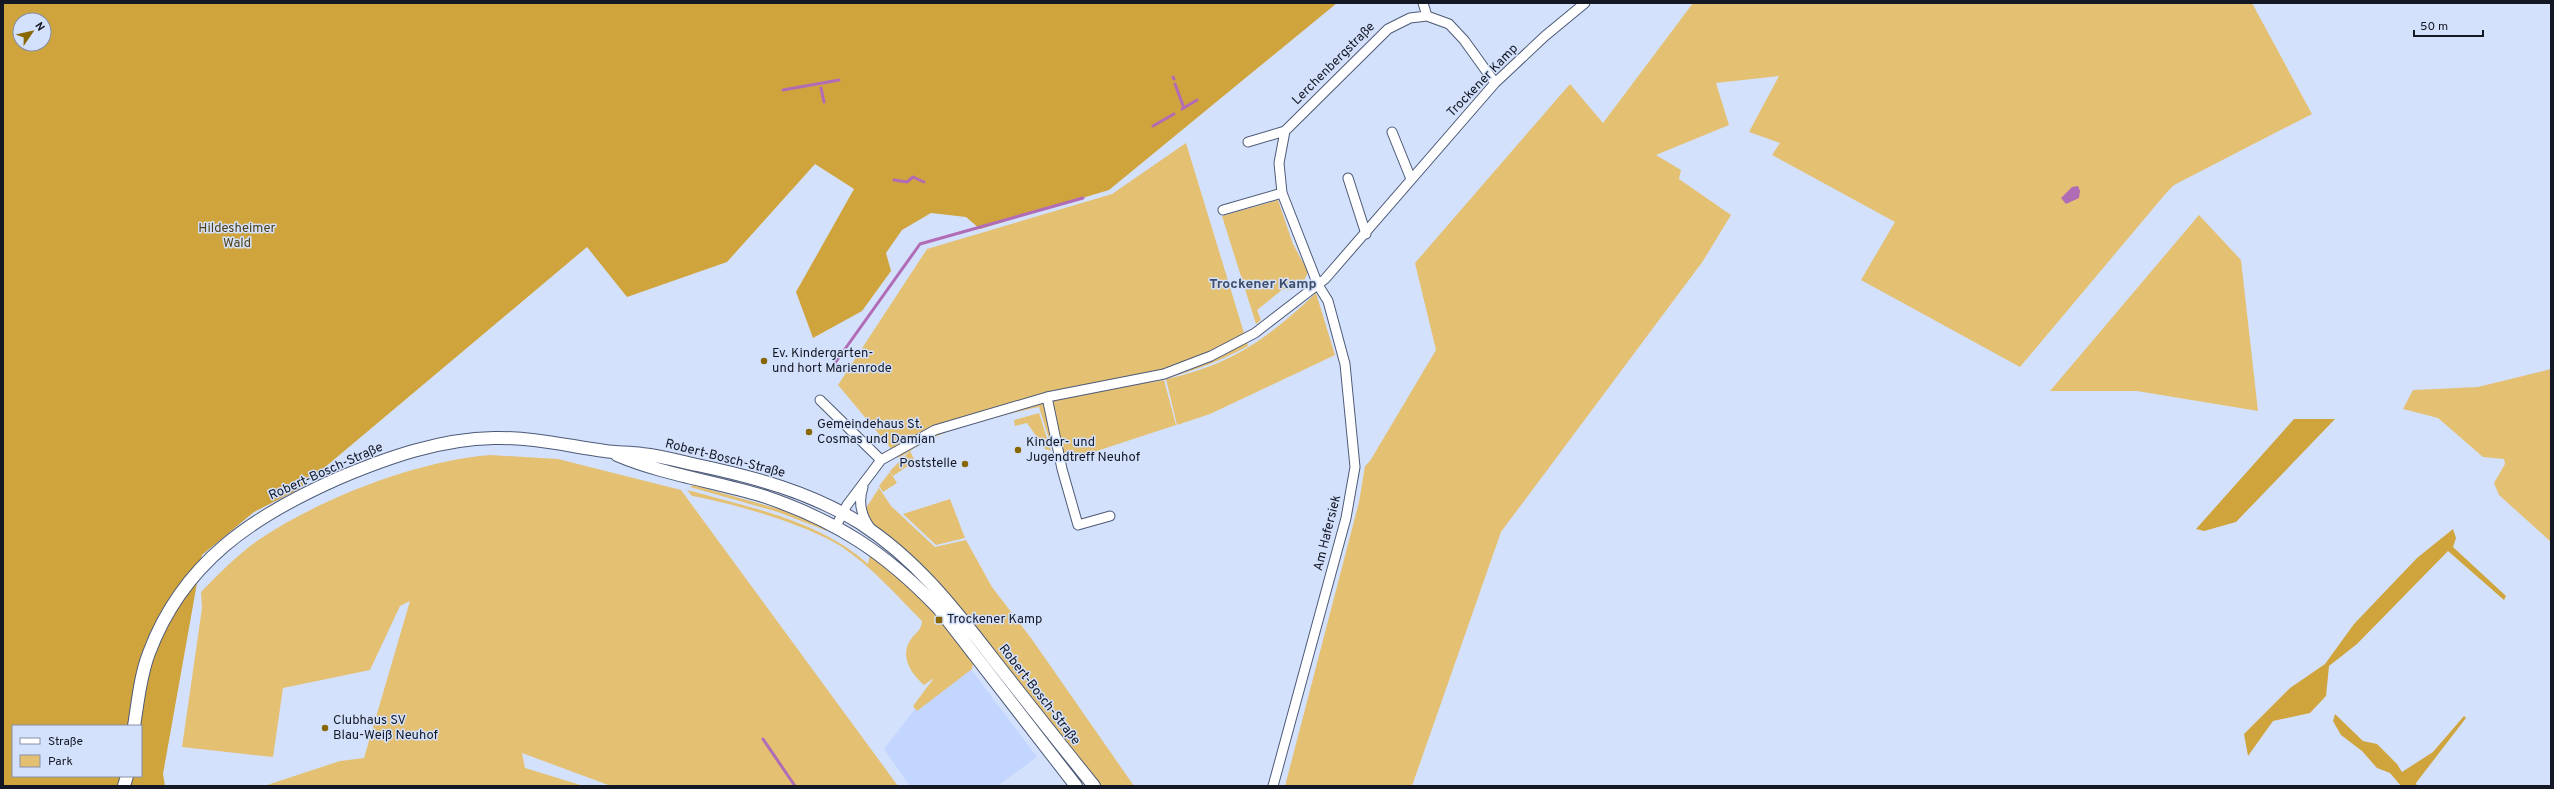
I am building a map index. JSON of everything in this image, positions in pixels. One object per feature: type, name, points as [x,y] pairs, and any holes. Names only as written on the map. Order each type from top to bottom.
[{"type":"main road","name":"Robert-Bosch-Straße","points":[[134,725],[141,682],[148,655],[171,607],[187,583],[218,549],[257,520],[279,506],[369,465],[418,449],[454,441],[491,438],[543,440],[606,451],[644,454],[758,479],[794,491],[842,513],[876,534],[923,574],[947,600],[1094,786]]},
{"type":"main road","name":"Robert-Bosch-Straße","points":[[606,451],[646,467],[762,496],[836,526],[882,554],[914,582],[968,644],[1076,786]]},
{"type":"street","points":[[1423,3],[1427,16]]},
{"type":"street","name":"Trockener Kamp","points":[[836,526],[842,513],[881,460],[934,430],[1048,397],[1164,374],[1211,356],[1254,333],[1312,287],[1318,285],[1366,234],[1411,179],[1495,83],[1581,4]]},
{"type":"street","name":"Lerchenbergstraße","points":[[1248,142],[1285,131],[1388,29],[1410,18],[1427,16],[1449,24],[1464,40],[1495,83]]},
{"type":"street","points":[[1285,131],[1279,163],[1282,193],[1318,285]]},
{"type":"street","points":[[1392,132],[1411,179]]},
{"type":"street","points":[[1348,178],[1366,234]]},
{"type":"street","points":[[1223,210],[1282,193]]},
{"type":"street","name":"Am Hafersiek","points":[[1273,786],[1346,518],[1355,467],[1345,364],[1328,301],[1318,285]]},
{"type":"street","points":[[1048,397],[1062,469],[1078,525],[1110,516]]},
{"type":"street","points":[[820,400],[881,460]]},
{"type":"street","name":"Trockener Kamp","points":[[864,482],[860,496],[861,509],[867,523],[876,534]]},
{"type":"shaded area","points":[[2078,186],[2080,191],[2079,198],[2066,204],[2061,198],[2072,187]]},
{"type":"shaded area","points":[[967,664],[1037,757],[997,786],[910,786],[884,749],[928,692]]},
{"type":"green space","name":"Hildesheimer Wald","points":[[3,3],[1337,3],[1109,190],[980,229],[966,217],[931,213],[902,230],[886,253],[891,271],[862,311],[813,338],[796,292],[854,189],[815,164],[727,262],[627,297],[587,247],[299,489],[254,512],[202,555],[163,774],[165,786],[3,786]]},
{"type":"green space","points":[[1693,3],[2252,3],[2312,114],[2174,185],[2020,367],[1861,280],[1895,222],[1772,155],[1780,143],[1749,132],[1779,76],[1716,83],[1729,125],[1656,155],[1681,170],[1679,179],[1731,215],[1703,261],[1501,532],[1412,786],[1285,786],[1359,502],[1365,466],[1370,461],[1436,350],[1415,263],[1570,84],[1603,123]]},
{"type":"green space","points":[[1186,143],[1248,346],[1189,372],[1126,389],[1029,409],[941,434],[899,458],[838,385],[927,249],[1112,194]]},
{"type":"green space","points":[[1278,200],[1293,244],[1308,272],[1303,283],[1293,290],[1283,289],[1257,310],[1261,320],[1256,324],[1222,216]]},
{"type":"green space","points":[[2199,215],[2241,260],[2258,411],[2137,391],[2050,391]]},
{"type":"green space","points":[[1316,293],[1335,355],[1210,414],[1177,425],[1166,379],[1211,366],[1248,348],[1282,323]]},
{"type":"green space","points":[[2551,369],[2551,542],[2499,495],[2494,483],[2505,464],[2504,459],[2483,457],[2438,418],[2403,409],[2413,390],[2478,387]]},
{"type":"green space","points":[[1164,380],[1176,425],[1057,464],[1039,407]]},
{"type":"green space","points":[[1039,413],[1051,451],[1045,449],[1027,423],[1015,426],[1014,420]]},
{"type":"green space","points":[[2294,419],[2335,419],[2236,522],[2204,531],[2196,529]]},
{"type":"green space","points":[[910,451],[915,461],[893,476],[890,471]]},
{"type":"green space","points":[[490,455],[558,459],[681,490],[898,786],[611,786],[522,753],[525,768],[584,786],[264,786],[340,761],[364,758],[410,601],[400,606],[370,670],[283,688],[273,757],[182,747],[202,608],[201,592],[229,564],[260,539],[284,524],[311,509],[340,496],[401,473],[432,465]]},
{"type":"green space","points":[[890,472],[897,483],[883,492],[879,486]]},
{"type":"green space","points":[[693,485],[779,509],[828,529],[827,531],[778,512],[690,487]]},
{"type":"green space","points":[[879,488],[891,506],[935,547],[966,540],[992,587],[1031,638],[1134,786],[1100,786],[1044,715],[894,543],[862,514]]},
{"type":"green space","points":[[687,490],[758,509],[805,526],[828,536],[849,549],[868,564],[871,550],[920,593],[974,660],[972,669],[917,711],[913,706],[934,678],[924,685],[911,670],[906,658],[908,645],[920,629],[922,621],[884,582],[864,563],[842,547],[810,531],[749,509],[692,496]]},
{"type":"green space","points":[[950,499],[965,538],[936,545],[903,514]]},
{"type":"green space","points":[[2453,529],[2456,538],[2453,547],[2506,596],[2504,600],[2448,551],[2357,644],[2329,666],[2326,696],[2310,713],[2273,721],[2248,756],[2244,734],[2290,688],[2325,664],[2354,624],[2417,558]]},
{"type":"green space","points":[[2335,714],[2363,741],[2377,744],[2397,764],[2402,772],[2433,752],[2464,716],[2466,718],[2416,783],[2417,786],[2401,786],[2390,773],[2377,768],[2362,751],[2341,735],[2333,721]]},
{"type":"waterway","points":[[783,90],[839,80]]},
{"type":"waterway","points":[[1175,84],[1184,108]]},
{"type":"waterway","points":[[821,88],[824,102]]},
{"type":"waterway","points":[[1182,109],[1197,100]]},
{"type":"waterway","points":[[1153,126],[1174,114]]},
{"type":"waterway","points":[[894,180],[907,182],[913,177],[924,182]]},
{"type":"waterway","points":[[835,363],[920,244],[1083,198]]},
{"type":"waterway","points":[[763,739],[795,786]]},
{"type":"place","name":"Ev. Kindergarten- und hort Marienrode","points":[[764,361]]},
{"type":"place","name":"Gemeindehaus St. Cosmas und Damian","points":[[809,432]]},
{"type":"place","name":"Kinder- und Jugendtreff Neuhof","points":[[1018,450]]},
{"type":"place","name":"Poststelle","points":[[965,464]]},
{"type":"place","name":"Trockener Kamp","points":[[939,620]]},
{"type":"place","name":"Clubhaus SV Blau-Weiß Neuhof","points":[[325,728]]},
{"type":"district","name":"Trockener Kamp","points":[[1263,284]]}]
